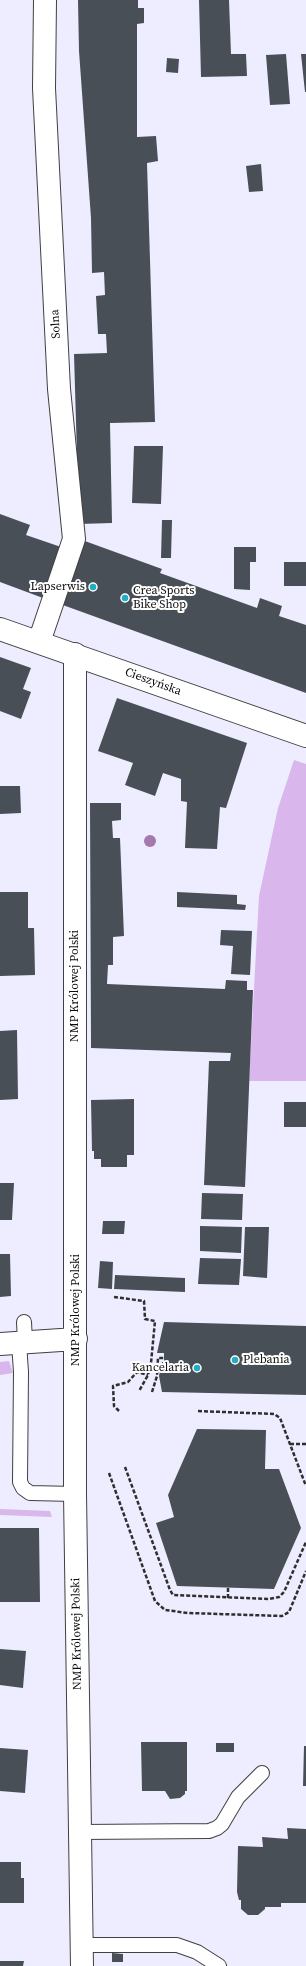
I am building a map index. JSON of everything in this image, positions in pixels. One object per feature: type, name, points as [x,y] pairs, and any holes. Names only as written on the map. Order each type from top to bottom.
[{"type":"street","name":"Solna","points":[[40,642],[74,539],[59,390],[44,88],[45,0]]},
{"type":"street","name":"Cieszyńska","points":[[0,628],[306,736]]},
{"type":"street","name":"NMP Królowej Polski","points":[[75,654],[75,1494],[82,1966]]},
{"type":"street","points":[[17,1338],[76,1339]]},
{"type":"lane","points":[[17,1338],[21,1372],[20,1482],[23,1488],[30,1493],[75,1494]]},
{"type":"lane","points":[[80,1832],[209,1832],[222,1824],[238,1797],[262,1773]]},
{"type":"lane","points":[[82,1945],[177,1945],[197,1952],[219,1966]]},
{"type":"path","points":[[114,1297],[144,1301],[145,1319],[155,1321],[151,1363],[148,1374],[140,1391]]},
{"type":"path","points":[[152,1392],[157,1376],[158,1358],[164,1358]]},
{"type":"path","points":[[119,1411],[114,1406],[113,1386],[128,1382],[137,1372],[148,1374]]},
{"type":"path","points":[[198,1411],[274,1414],[280,1418],[306,1486]]},
{"type":"path","points":[[290,1444],[306,1444]]},
{"type":"path","points":[[125,1467],[173,1595],[269,1599],[279,1597],[284,1592],[306,1542]]},
{"type":"path","points":[[109,1473],[155,1601],[165,1610],[188,1613],[282,1616],[289,1612],[306,1571]]},
{"type":"path","points":[[228,1588],[228,1598]]},
{"type":"shaded area","points":[[294,760],[306,764],[306,1081],[249,1081],[259,896],[278,808]]},
{"type":"shaded area","points":[[9,1361],[13,1373],[0,1375],[0,1362]]},
{"type":"shaded area","points":[[0,1509],[50,1511],[52,1517],[0,1515]]},
{"type":"building","points":[[78,0],[138,0],[138,8],[144,8],[144,23],[137,24],[137,137],[156,136],[158,161],[147,163],[155,422],[110,423],[112,523],[79,524],[74,354],[107,353],[106,334],[98,334],[96,296],[105,295],[104,272],[92,273],[91,218],[79,51]]},
{"type":"building","points":[[199,0],[229,0],[231,54],[246,54],[247,76],[201,77]]},
{"type":"building","points":[[286,54],[290,104],[270,105],[266,55]]},
{"type":"building","points":[[301,54],[306,54],[306,92],[305,92]]},
{"type":"building","points":[[167,58],[179,59],[178,73],[166,72]]},
{"type":"building","points":[[261,164],[263,191],[249,192],[246,166]]},
{"type":"building","points":[[134,446],[163,446],[161,504],[132,503]]},
{"type":"building","points":[[0,514],[30,525],[26,535],[61,547],[43,598],[0,582]]},
{"type":"building","points":[[162,520],[172,520],[171,558],[161,558]]},
{"type":"building","points":[[82,540],[162,569],[160,573],[257,608],[260,598],[282,606],[279,616],[306,625],[306,693],[60,604]]},
{"type":"building","points":[[234,547],[256,547],[256,562],[250,562],[250,590],[234,589]]},
{"type":"building","points":[[284,562],[306,562],[306,586],[284,586]]},
{"type":"building","points":[[0,657],[31,668],[23,689],[31,692],[21,719],[0,711]]},
{"type":"building","points":[[117,698],[247,743],[226,808],[220,807],[217,849],[185,848],[187,802],[181,801],[181,779],[163,773],[155,796],[125,785],[133,763],[98,751]]},
{"type":"building","points":[[0,786],[20,786],[21,813],[0,814]]},
{"type":"building","points":[[90,803],[121,803],[121,820],[112,821],[113,838],[120,838],[124,936],[113,937],[113,965],[108,965],[107,984],[225,989],[226,980],[247,981],[247,990],[253,990],[245,1187],[204,1185],[209,1061],[230,1061],[231,1053],[91,1048]]},
{"type":"building","points":[[0,892],[28,892],[28,928],[34,928],[35,975],[0,976]]},
{"type":"building","points":[[177,892],[237,895],[237,904],[246,905],[245,910],[177,907]]},
{"type":"building","points":[[221,930],[252,931],[250,975],[231,974],[233,946],[220,945]]},
{"type":"building","points":[[17,1030],[18,1099],[0,1100],[0,1031]]},
{"type":"building","points":[[134,1099],[134,1155],[127,1155],[127,1167],[101,1167],[101,1159],[94,1159],[94,1151],[92,1151],[91,1100]]},
{"type":"building","points":[[284,1102],[306,1102],[306,1127],[284,1127]]},
{"type":"building","points":[[0,1183],[14,1183],[12,1220],[0,1220]]},
{"type":"building","points":[[202,1193],[243,1194],[242,1220],[201,1219]]},
{"type":"building","points":[[103,1221],[125,1221],[124,1234],[102,1234]]},
{"type":"building","points":[[200,1226],[242,1227],[241,1253],[200,1251]]},
{"type":"building","points":[[245,1227],[269,1227],[267,1278],[243,1276]]},
{"type":"building","points":[[0,1254],[10,1254],[11,1296],[0,1297]]},
{"type":"building","points":[[200,1258],[241,1259],[239,1285],[198,1284]]},
{"type":"building","points":[[100,1261],[113,1262],[112,1289],[98,1288]]},
{"type":"building","points":[[115,1275],[185,1278],[185,1292],[114,1289]]},
{"type":"building","name":"Plebania","points":[[164,1322],[306,1326],[306,1395],[162,1392],[159,1376],[162,1362],[164,1362],[164,1353],[157,1353]]},
{"type":"building","points":[[197,1429],[266,1430],[265,1469],[279,1469],[301,1528],[274,1589],[177,1586],[156,1523],[174,1517],[168,1495]]},
{"type":"building","points":[[0,1528],[39,1528],[40,1602],[0,1602]]},
{"type":"building","points":[[0,1649],[26,1651],[23,1688],[0,1685]]},
{"type":"building","points":[[141,1742],[187,1742],[187,1791],[185,1791],[185,1794],[180,1798],[170,1799],[165,1791],[142,1791]]},
{"type":"building","points":[[216,1743],[234,1743],[234,1752],[216,1752]]},
{"type":"building","points":[[304,1746],[306,1746],[306,1786],[303,1786]]},
{"type":"building","points":[[0,1748],[28,1750],[25,1793],[0,1791]]},
{"type":"building","points":[[287,1828],[306,1829],[306,1903],[281,1903],[281,1907],[265,1907],[265,1909],[258,1915],[248,1915],[241,1909],[241,1900],[239,1900],[237,1892],[238,1846],[263,1847],[262,1837],[288,1839]]},
{"type":"building","points":[[0,1862],[21,1862],[21,1878],[24,1878],[24,1903],[0,1903]]},
{"type":"building","points":[[112,1953],[123,1954],[123,1962],[112,1962]]},
{"type":"building","points":[[0,1961],[24,1961],[23,1966],[0,1966]]},
{"type":"place","name":"Lapserwis","points":[[93,587]]},
{"type":"place","name":"Crea Sports Bike Shop","points":[[125,598]]},
{"type":"place","name":"Plebania","points":[[235,1360]]},
{"type":"place","name":"Kancelaria","points":[[197,1368]]}]
